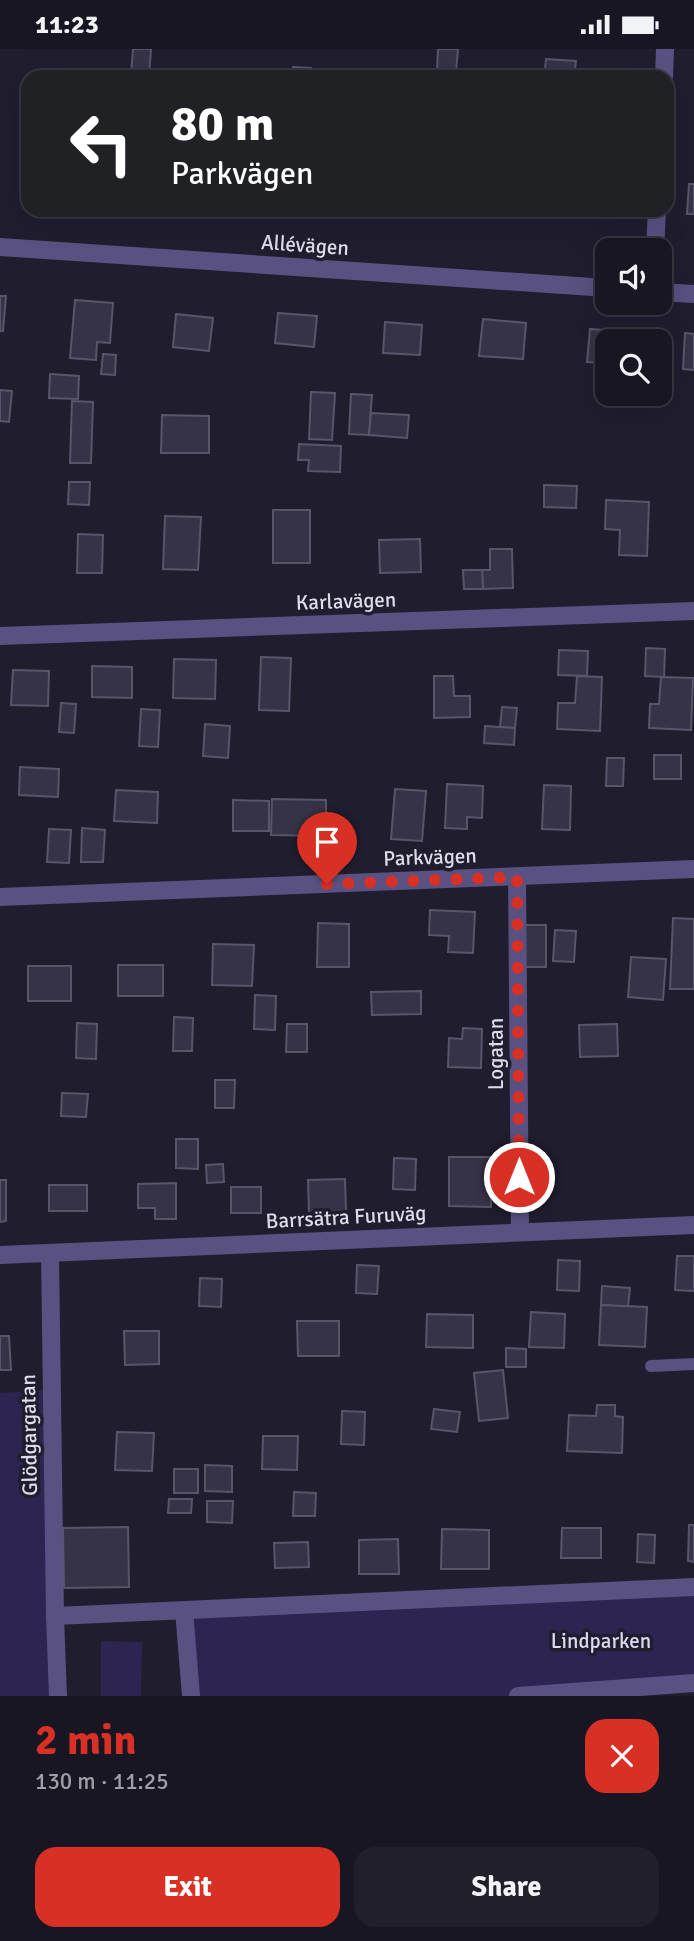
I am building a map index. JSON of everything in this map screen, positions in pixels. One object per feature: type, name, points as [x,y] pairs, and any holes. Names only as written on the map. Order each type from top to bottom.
[{"type":"street","points":[[664,70],[665,49]]},
{"type":"street","points":[[656,238],[657,217]]},
{"type":"street","name":"Allévägen","points":[[0,247],[595,287]]},
{"type":"street","points":[[672,293],[694,294]]},
{"type":"street","name":"Karlavägen","points":[[0,636],[694,611]]},
{"type":"street","name":"Parkvägen","points":[[0,897],[694,869]]},
{"type":"street","name":"Logatan","points":[[517,877],[520,1231]]},
{"type":"street","name":"Barrsätra Furuväg","points":[[0,1255],[694,1225]]},
{"type":"street","name":"Glödgargatan","points":[[50,1254],[55,1616]]},
{"type":"street","points":[[58,1696],[55,1616],[694,1587]]},
{"type":"street","points":[[184,1610],[191,1696]]},
{"type":"street","points":[[518,1696],[694,1683]]},
{"type":"lane","points":[[651,1366],[694,1364]]},
{"type":"green space","points":[[51,1390],[58,1696],[0,1696],[0,1393]]},
{"type":"green space","name":"Lindparken","points":[[694,1587],[694,1683],[518,1696],[191,1696],[184,1610]]},
{"type":"green space","points":[[101,1641],[142,1642],[141,1696],[101,1696]]},
{"type":"building","points":[[133,49],[151,49],[150,70],[131,70]]},
{"type":"building","points":[[438,49],[458,49],[456,70],[437,70]]},
{"type":"building","points":[[546,59],[576,61],[575,70],[545,70]]},
{"type":"building","points":[[293,67],[311,68],[311,70],[293,70]]},
{"type":"building","points":[[689,184],[694,184],[694,214],[687,214]]},
{"type":"building","points":[[0,296],[6,296],[3,331],[0,331]]},
{"type":"building","points":[[75,300],[113,303],[110,343],[97,342],[96,360],[70,358]]},
{"type":"building","points":[[278,313],[317,316],[314,347],[275,343]]},
{"type":"building","points":[[176,314],[213,318],[209,351],[173,347]]},
{"type":"building","points":[[483,319],[526,323],[523,359],[479,356]]},
{"type":"building","points":[[385,322],[422,325],[420,355],[383,353]]},
{"type":"building","points":[[590,329],[595,329],[595,362],[587,362]]},
{"type":"building","points":[[685,333],[694,334],[694,370],[683,369]]},
{"type":"building","points":[[103,354],[116,355],[115,375],[101,374]]},
{"type":"building","points":[[50,374],[79,376],[78,399],[49,398]]},
{"type":"building","points":[[0,390],[12,391],[9,422],[0,421]]},
{"type":"building","points":[[311,392],[335,393],[332,440],[309,439]]},
{"type":"building","points":[[351,394],[372,395],[369,435],[349,434]]},
{"type":"building","points":[[72,401],[93,402],[91,463],[70,463]]},
{"type":"building","points":[[371,413],[409,415],[407,438],[369,435]]},
{"type":"building","points":[[162,415],[209,416],[209,453],[161,453]]},
{"type":"building","points":[[299,444],[341,446],[340,472],[308,471],[309,460],[298,460]]},
{"type":"building","points":[[69,482],[90,482],[89,505],[68,504]]},
{"type":"building","points":[[544,485],[577,486],[576,508],[544,507]]},
{"type":"building","points":[[606,500],[649,502],[647,556],[619,555],[620,530],[605,529]]},
{"type":"building","points":[[273,510],[310,510],[310,563],[273,563]]},
{"type":"building","points":[[165,516],[201,517],[198,570],[163,569]]},
{"type":"building","points":[[78,534],[103,535],[102,573],[77,573]]},
{"type":"building","points":[[420,539],[421,572],[380,573],[379,540]]},
{"type":"building","points":[[490,549],[512,549],[513,588],[483,589],[482,570],[490,570]]},
{"type":"building","points":[[463,570],[482,570],[483,589],[464,589]]},
{"type":"building","points":[[646,648],[665,649],[664,677],[645,676]]},
{"type":"building","points":[[559,650],[588,651],[587,676],[558,675]]},
{"type":"building","points":[[261,657],[291,658],[289,711],[259,710]]},
{"type":"building","points":[[174,659],[216,660],[215,699],[173,698]]},
{"type":"building","points":[[92,666],[132,667],[132,698],[92,697]]},
{"type":"building","points":[[13,670],[49,671],[48,706],[11,705]]},
{"type":"building","points":[[434,676],[453,676],[454,696],[470,696],[470,717],[434,718]]},
{"type":"building","points":[[577,676],[602,677],[600,731],[557,729],[558,703],[575,703]]},
{"type":"building","points":[[661,677],[693,678],[691,730],[649,728],[650,704],[659,704]]},
{"type":"building","points":[[61,703],[76,704],[74,733],[59,732]]},
{"type":"building","points":[[502,707],[517,708],[515,728],[500,727]]},
{"type":"building","points":[[141,709],[160,710],[158,747],[139,746]]},
{"type":"building","points":[[205,724],[230,726],[228,758],[203,756]]},
{"type":"building","points":[[485,726],[515,728],[514,745],[484,743]]},
{"type":"building","points":[[654,755],[681,755],[681,779],[654,779]]},
{"type":"building","points":[[607,758],[624,758],[623,786],[606,786]]},
{"type":"building","points":[[20,767],[59,769],[58,797],[19,795]]},
{"type":"building","points":[[447,784],[483,786],[482,818],[467,817],[467,829],[445,828]]},
{"type":"building","points":[[544,785],[571,786],[570,830],[542,829]]},
{"type":"building","points":[[395,789],[426,791],[422,841],[391,839]]},
{"type":"building","points":[[116,790],[158,792],[157,823],[114,821]]},
{"type":"building","points":[[272,799],[326,800],[326,836],[271,835]]},
{"type":"building","points":[[233,800],[269,801],[269,831],[233,831]]},
{"type":"building","points":[[82,828],[105,830],[103,862],[81,862]]},
{"type":"building","points":[[49,829],[71,830],[69,863],[47,862]]},
{"type":"building","points":[[430,910],[475,912],[473,953],[448,952],[449,936],[429,935]]},
{"type":"building","points":[[673,918],[694,919],[694,989],[670,989]]},
{"type":"building","points":[[318,923],[349,924],[349,967],[317,967]]},
{"type":"building","points":[[521,925],[546,925],[546,967],[521,967]]},
{"type":"building","points":[[555,930],[576,931],[574,962],[553,961]]},
{"type":"building","points":[[213,944],[254,945],[252,986],[212,985]]},
{"type":"building","points":[[631,957],[666,959],[663,1000],[628,997]]},
{"type":"building","points":[[118,965],[163,965],[163,996],[118,996]]},
{"type":"building","points":[[28,966],[71,966],[71,1001],[28,1001]]},
{"type":"building","points":[[421,991],[421,1014],[372,1015],[371,992]]},
{"type":"building","points":[[255,995],[276,996],[275,1030],[254,1029]]},
{"type":"building","points":[[174,1017],[193,1018],[192,1051],[173,1051]]},
{"type":"building","points":[[77,1023],[97,1024],[96,1059],[76,1058]]},
{"type":"building","points":[[287,1024],[307,1024],[307,1052],[286,1052]]},
{"type":"building","points":[[617,1024],[618,1056],[580,1057],[579,1025]]},
{"type":"building","points":[[463,1028],[482,1029],[481,1068],[448,1067],[449,1038],[462,1039]]},
{"type":"building","points":[[215,1080],[235,1080],[234,1108],[215,1108]]},
{"type":"building","points":[[62,1093],[88,1094],[86,1117],[61,1116]]},
{"type":"building","points":[[176,1139],[198,1139],[198,1169],[176,1168]]},
{"type":"building","points":[[449,1157],[491,1157],[491,1207],[449,1206]]},
{"type":"building","points":[[394,1158],[416,1159],[415,1190],[393,1189]]},
{"type":"building","points":[[223,1164],[224,1182],[207,1183],[206,1165]]},
{"type":"building","points":[[345,1179],[346,1211],[309,1213],[308,1180]]},
{"type":"building","points":[[0,1180],[6,1180],[6,1221],[0,1222]]},
{"type":"building","points":[[176,1183],[176,1219],[155,1219],[155,1208],[138,1208],[138,1184]]},
{"type":"building","points":[[49,1185],[87,1185],[87,1211],[49,1211]]},
{"type":"building","points":[[231,1187],[261,1187],[261,1213],[231,1213]]},
{"type":"building","points":[[677,1256],[694,1256],[694,1291],[675,1290]]},
{"type":"building","points":[[558,1260],[580,1261],[579,1291],[557,1290]]},
{"type":"building","points":[[357,1265],[379,1266],[377,1294],[356,1293]]},
{"type":"building","points":[[200,1278],[222,1279],[221,1307],[199,1306]]},
{"type":"building","points":[[602,1286],[630,1288],[628,1307],[601,1305]]},
{"type":"building","points":[[601,1305],[647,1307],[645,1347],[599,1345]]},
{"type":"building","points":[[531,1312],[565,1314],[564,1348],[529,1347]]},
{"type":"building","points":[[427,1314],[473,1315],[473,1348],[426,1347]]},
{"type":"building","points":[[297,1321],[339,1321],[339,1356],[298,1356]]},
{"type":"building","points":[[124,1331],[159,1331],[159,1364],[125,1365]]},
{"type":"building","points":[[0,1336],[9,1336],[11,1370],[0,1370]]},
{"type":"building","points":[[506,1348],[526,1349],[526,1367],[506,1367]]},
{"type":"building","points":[[503,1370],[508,1418],[479,1421],[474,1373]]},
{"type":"building","points":[[597,1405],[615,1405],[615,1416],[623,1417],[622,1453],[567,1451],[569,1415],[596,1416]]},
{"type":"building","points":[[434,1409],[460,1412],[457,1432],[431,1429]]},
{"type":"building","points":[[342,1411],[365,1412],[364,1445],[341,1444]]},
{"type":"building","points":[[117,1432],[154,1433],[152,1471],[115,1470]]},
{"type":"building","points":[[263,1436],[298,1436],[297,1470],[262,1469]]},
{"type":"building","points":[[205,1465],[232,1466],[232,1492],[205,1491]]},
{"type":"building","points":[[174,1469],[198,1469],[198,1493],[174,1493]]},
{"type":"building","points":[[294,1492],[316,1493],[315,1516],[293,1516]]},
{"type":"building","points":[[169,1499],[192,1499],[191,1513],[168,1513]]},
{"type":"building","points":[[207,1501],[233,1501],[232,1523],[207,1522]]},
{"type":"building","points":[[689,1525],[694,1525],[694,1562],[688,1561]]},
{"type":"building","points":[[128,1527],[129,1587],[64,1588],[63,1528]]},
{"type":"building","points":[[562,1528],[601,1528],[601,1558],[561,1558]]},
{"type":"building","points":[[442,1529],[489,1530],[489,1569],[441,1569]]},
{"type":"building","points":[[638,1534],[655,1535],[654,1563],[637,1562]]},
{"type":"building","points":[[398,1539],[399,1574],[359,1574],[359,1540]]},
{"type":"building","points":[[308,1542],[309,1567],[275,1568],[274,1543]]},
{"type":"route","points":[[327,884],[517,877],[519,1177]]}]
